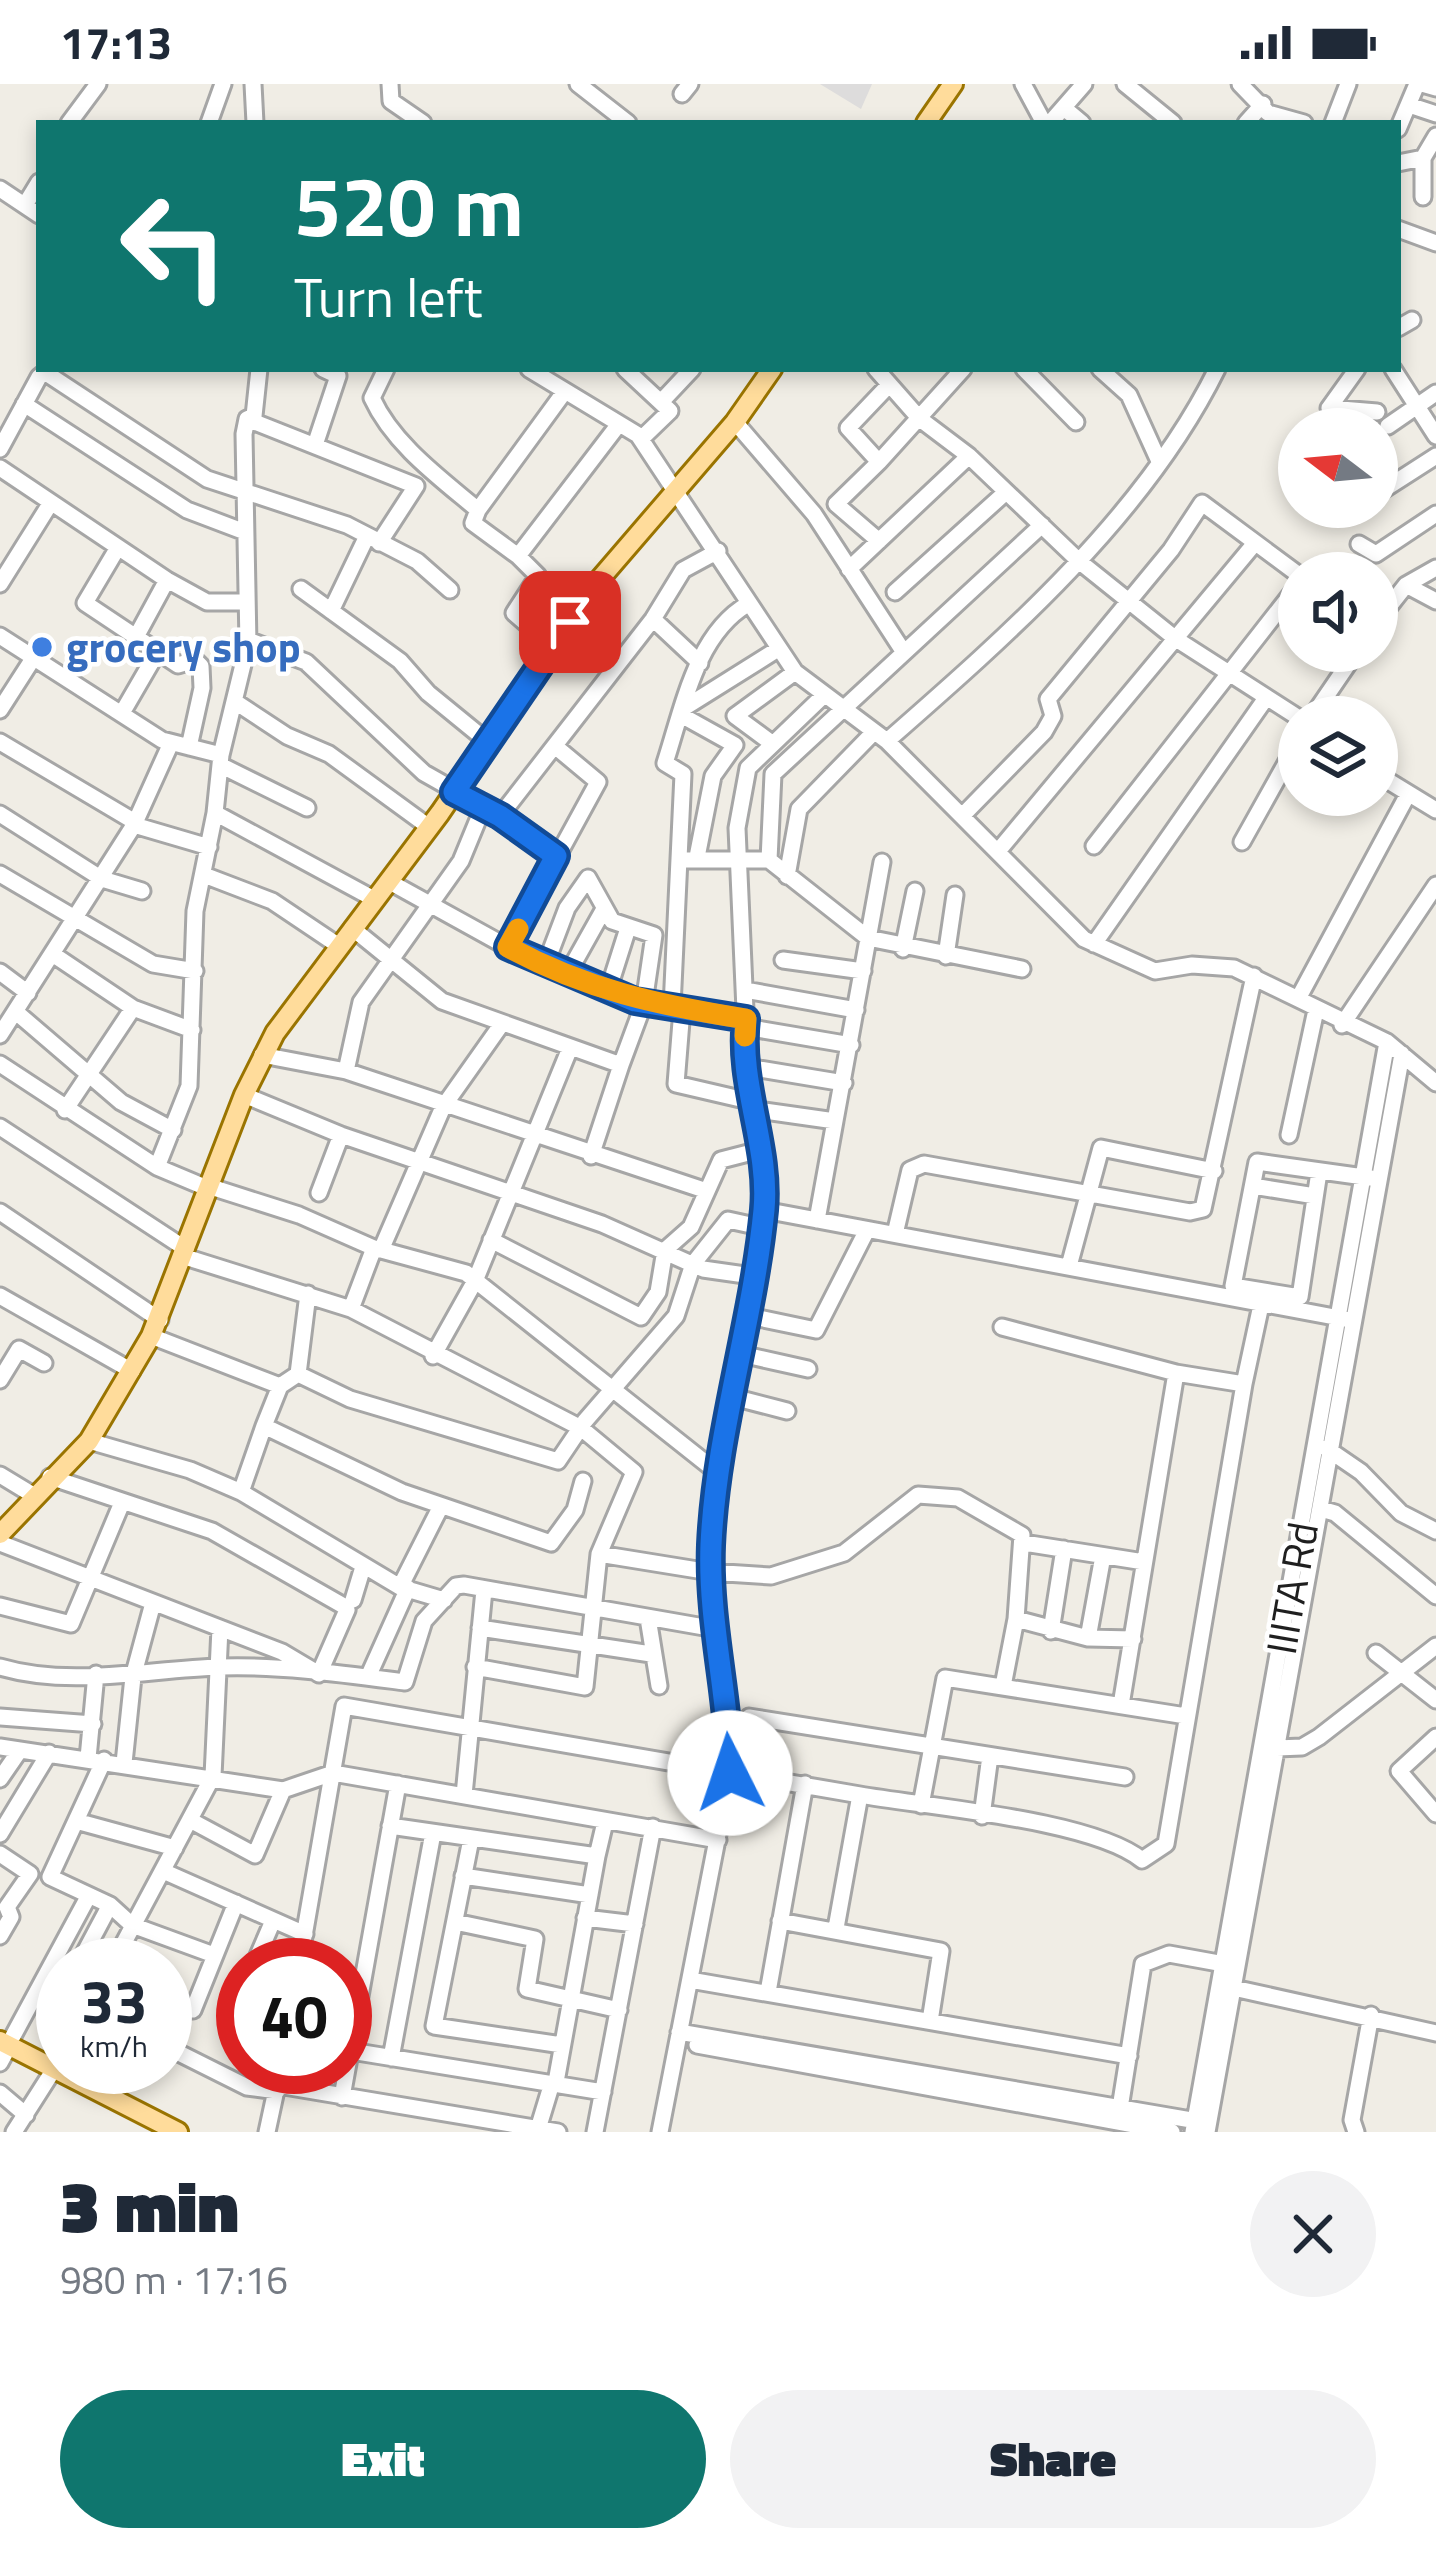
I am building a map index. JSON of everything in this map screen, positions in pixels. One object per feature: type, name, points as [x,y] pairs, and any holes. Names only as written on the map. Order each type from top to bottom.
[{"type":"main road","points":[[928,120],[953,84]]},
{"type":"main road","points":[[0,1534],[89,1441],[132,1371],[155,1328],[262,1055],[430,826],[599,580],[735,422],[770,372]]},
{"type":"main road","points":[[4,2046],[36,2057]]},
{"type":"main road","points":[[104,2094],[155,2127],[178,2132]]},
{"type":"main road","points":[[120,2094],[199,2132]]},
{"type":"street","points":[[71,120],[98,84]]},
{"type":"street","points":[[210,120],[223,84]]},
{"type":"street","points":[[253,84],[255,118]]},
{"type":"street","points":[[390,84],[391,100],[419,120]]},
{"type":"street","points":[[578,84],[624,120]]},
{"type":"street","points":[[1023,84],[1045,120]]},
{"type":"street","points":[[1050,120],[1084,84]]},
{"type":"street","points":[[1125,84],[1169,120]]},
{"type":"street","points":[[1240,84],[1268,113],[1293,120]]},
{"type":"street","points":[[1334,120],[1347,84]]},
{"type":"street","points":[[1401,122],[1419,84],[1436,88]]},
{"type":"street","points":[[1249,120],[1263,104]]},
{"type":"street","points":[[1409,105],[1436,114]]},
{"type":"street","points":[[1064,108],[1078,120]]},
{"type":"street","points":[[1423,197],[1424,158],[1436,136]]},
{"type":"street","points":[[1401,162],[1424,158]]},
{"type":"street","points":[[0,189],[32,210]]},
{"type":"street","points":[[1401,230],[1436,243]]},
{"type":"street","points":[[0,448],[47,372]]},
{"type":"street","points":[[49,372],[207,478],[373,540],[417,561],[450,590]]},
{"type":"street","points":[[247,419],[254,416],[259,372]]},
{"type":"street","points":[[316,445],[338,376],[329,372]]},
{"type":"street","points":[[385,372],[372,398],[379,414],[425,465],[478,509]]},
{"type":"street","points":[[534,372],[641,439],[678,487],[795,672],[880,737],[1094,944],[1155,971],[1192,965],[1234,968],[1254,976],[1342,1025],[1387,1042],[1436,1084]]},
{"type":"street","points":[[628,372],[670,411],[641,439]]},
{"type":"street","points":[[661,402],[689,372]]},
{"type":"street","points":[[878,372],[887,387],[969,455],[1080,562],[1176,639],[1278,705]]},
{"type":"street","points":[[818,523],[960,372]]},
{"type":"street","points":[[1027,372],[1076,422]]},
{"type":"street","points":[[1103,372],[1129,395],[1158,459]]},
{"type":"street","points":[[788,876],[799,809],[1080,562],[1158,459],[1188,428],[1216,372]]},
{"type":"street","points":[[1355,372],[1329,408],[1382,419],[1436,393]]},
{"type":"street","points":[[1395,372],[1436,436]]},
{"type":"street","points":[[879,462],[848,428],[887,387]]},
{"type":"street","points":[[553,647],[514,613],[538,576],[473,523],[478,509],[565,391]]},
{"type":"street","points":[[24,404],[187,510],[245,532]]},
{"type":"street","points":[[247,419],[416,486],[373,540],[331,611]]},
{"type":"street","points":[[157,1166],[189,1086],[195,911],[215,813],[220,760],[237,704],[248,640],[243,489],[247,419]]},
{"type":"street","points":[[735,422],[779,468],[903,651]]},
{"type":"street","points":[[518,556],[619,424]]},
{"type":"street","points":[[849,569],[969,455]]},
{"type":"street","points":[[1398,480],[1436,456]]},
{"type":"street","points":[[0,468],[116,549],[206,602],[247,602]]},
{"type":"street","points":[[896,592],[1006,492]]},
{"type":"street","points":[[964,814],[1044,732],[1053,716],[1048,699],[1131,600],[1202,503],[1278,562]]},
{"type":"street","points":[[836,504],[878,541]]},
{"type":"street","points":[[0,584],[50,505]]},
{"type":"street","points":[[1360,544],[1376,554],[1436,514]]},
{"type":"street","points":[[769,860],[773,774],[1042,525]]},
{"type":"street","points":[[999,850],[1255,543]]},
{"type":"street","points":[[0,1035],[102,879],[180,745],[204,671],[195,660],[178,664],[85,603],[116,549]]},
{"type":"street","points":[[500,816],[653,619],[683,570],[718,551]]},
{"type":"street","points":[[1398,595],[1406,585],[1436,568]]},
{"type":"street","points":[[136,637],[167,580]]},
{"type":"street","points":[[1406,585],[1436,601]]},
{"type":"street","points":[[301,589],[400,661],[428,693],[488,742]]},
{"type":"street","points":[[748,604],[724,617],[700,663],[665,763],[682,774],[676,1084],[750,1105],[835,1120]]},
{"type":"street","points":[[1094,846],[1278,607]]},
{"type":"street","points":[[653,619],[700,663]]},
{"type":"street","points":[[0,636],[122,713],[307,808]]},
{"type":"street","points":[[248,640],[306,662],[424,773],[482,810],[500,816],[556,856]]},
{"type":"street","points":[[682,712],[778,649]]},
{"type":"street","points":[[122,713],[158,651]]},
{"type":"street","points":[[0,710],[34,657]]},
{"type":"street","points":[[773,744],[735,716],[795,672]]},
{"type":"street","points":[[660,2132],[730,1773],[730,1731],[712,1634],[710,1573],[717,1472],[749,1316],[762,1219],[760,1150],[747,1067],[737,828],[748,768],[822,697]]},
{"type":"street","points":[[1094,944],[1266,698]]},
{"type":"street","points":[[237,704],[287,736],[329,754],[430,826]]},
{"type":"street","points":[[682,712],[735,745],[713,776],[697,857]]},
{"type":"street","points":[[0,742],[134,824],[209,848]]},
{"type":"street","points":[[508,947],[598,782],[556,747]]},
{"type":"street","points":[[1242,842],[1278,778]]},
{"type":"street","points":[[1398,789],[1436,810]]},
{"type":"street","points":[[1299,997],[1407,796]]},
{"type":"street","points":[[346,1071],[361,1002],[461,861],[482,810]]},
{"type":"street","points":[[215,813],[374,899]]},
{"type":"street","points":[[0,814],[102,879],[142,891]]},
{"type":"street","points":[[679,860],[769,860],[868,938],[902,949],[1022,969]]},
{"type":"street","points":[[817,1220],[882,862]]},
{"type":"street","points":[[0,874],[153,964],[195,971]]},
{"type":"street","points":[[203,875],[272,901],[339,946]]},
{"type":"street","points":[[544,966],[567,908],[589,878],[612,921],[654,935],[644,1003],[590,1156]]},
{"type":"street","points":[[388,881],[544,966],[608,991],[644,1003],[851,1045]]},
{"type":"street","points":[[1342,1025],[1436,885]]},
{"type":"street","points":[[902,949],[915,891]]},
{"type":"street","points":[[946,956],[955,895]]},
{"type":"street","points":[[567,975],[604,909]]},
{"type":"street","points":[[352,928],[442,1000],[621,1065]]},
{"type":"street","points":[[608,991],[628,928]]},
{"type":"street","points":[[54,955],[133,1007],[192,1030]]},
{"type":"street","points":[[783,960],[863,971]]},
{"type":"street","points":[[0,972],[28,993]]},
{"type":"street","points":[[895,1234],[914,1165],[1090,1190],[1197,1212],[1207,1203],[1254,976]]},
{"type":"street","points":[[745,990],[856,1010]]},
{"type":"street","points":[[65,1110],[133,1007]]},
{"type":"street","points":[[1289,1135],[1316,1010]]},
{"type":"street","points":[[16,1012],[92,1071],[121,1102],[173,1130]]},
{"type":"street","points":[[351,1309],[443,1108],[501,1025]]},
{"type":"street","name":"IIITA Rd","points":[[1347,1319],[1362,1180],[1387,1042]]},
{"type":"street","points":[[433,1356],[475,1281],[570,1048]]},
{"type":"street","name":"IIITA Rd","points":[[1201,2127],[1277,1748],[1347,1319],[1402,1054]]},
{"type":"street","points":[[262,1055],[346,1071],[443,1108],[707,1191]]},
{"type":"street","points":[[0,1064],[157,1166],[378,1249],[466,1273],[717,1472]]},
{"type":"street","points":[[747,1067],[844,1083]]},
{"type":"street","points":[[244,1095],[693,1264],[752,1276]]},
{"type":"street","points":[[0,1127],[184,1252],[351,1309],[433,1356],[507,1387],[580,1428],[634,1472],[599,1554],[585,1687],[475,1667]]},
{"type":"street","points":[[320,1193],[341,1135]]},
{"type":"street","points":[[1069,1266],[1101,1148],[1214,1171]]},
{"type":"street","points":[[491,1240],[641,1317],[658,1292],[665,1250],[691,1227],[721,1160],[760,1150]]},
{"type":"street","points":[[1319,1172],[1300,1297],[1234,1286],[1257,1162],[1319,1172],[1362,1180],[1380,1176]]},
{"type":"street","points":[[1253,1186],[1316,1196]]},
{"type":"street","points":[[0,1212],[155,1328],[280,1386]]},
{"type":"street","points":[[298,1374],[350,1399],[558,1461],[612,1388],[676,1316],[693,1264],[728,1220],[817,1220],[1347,1319]]},
{"type":"street","points":[[749,1316],[816,1330],[867,1230]]},
{"type":"street","points":[[241,1492],[280,1386],[298,1374],[308,1294]]},
{"type":"street","points":[[0,1296],[132,1371]]},
{"type":"street","points":[[303,1938],[344,1706],[1075,1830],[1124,1845],[1142,1860],[1166,1844],[1261,1305]]},
{"type":"street","points":[[1002,1327],[1176,1373],[1244,1384]]},
{"type":"street","points":[[0,1380],[19,1349],[44,1363]]},
{"type":"street","points":[[741,1354],[808,1370]]},
{"type":"street","points":[[1120,1705],[1176,1373]]},
{"type":"street","points":[[733,1397],[787,1411]]},
{"type":"street","points":[[264,1426],[441,1506],[551,1544],[575,1510],[584,1481]]},
{"type":"street","points":[[89,1441],[190,1470],[241,1492],[362,1567],[444,1600]]},
{"type":"street","points":[[1324,1448],[1401,1513],[1436,1532]]},
{"type":"street","name":"IIITA Rd","points":[[1227,1986],[1224,1964],[1306,1552],[1321,1509],[1324,1448]]},
{"type":"street","points":[[0,1474],[33,1495]]},
{"type":"street","points":[[50,1477],[121,1505],[212,1531],[342,1605],[347,1610],[319,1674]]},
{"type":"street","points":[[599,1554],[710,1573],[771,1576],[844,1553],[927,1492],[958,1498],[1022,1535],[1024,1543],[1003,1686]]},
{"type":"street","points":[[0,1606],[71,1624],[121,1505]]},
{"type":"street","points":[[368,1677],[441,1506]]},
{"type":"street","points":[[1321,1509],[1335,1513],[1436,1596]]},
{"type":"street","points":[[1024,1543],[1144,1562]]},
{"type":"street","points":[[0,1544],[299,1659],[319,1674]]},
{"type":"street","points":[[1051,1631],[1064,1550]]},
{"type":"street","points":[[1088,1638],[1103,1556]]},
{"type":"street","points":[[352,1600],[362,1567]]},
{"type":"street","points":[[0,1667],[22,1674],[133,1677],[215,1667],[404,1682],[416,1638],[456,1586],[704,1627]]},
{"type":"street","points":[[464,1795],[484,1590]]},
{"type":"street","points":[[124,1763],[133,1677],[153,1604]]},
{"type":"street","points":[[648,1618],[658,1686]]},
{"type":"street","points":[[1016,1619],[1088,1638],[1133,1639]]},
{"type":"street","points":[[126,1938],[213,1776],[220,1628]]},
{"type":"street","points":[[480,1628],[651,1654]]},
{"type":"street","points":[[1277,1748],[1302,1747],[1436,1646]]},
{"type":"street","points":[[1376,1653],[1436,1700]]},
{"type":"street","points":[[96,1674],[96,1759],[76,1821],[50,1877],[110,1905],[133,1925],[214,1955]]},
{"type":"street","points":[[922,1805],[945,1678],[1186,1716]]},
{"type":"street","points":[[0,1717],[93,1724]]},
{"type":"street","points":[[748,1718],[1125,1777]]},
{"type":"street","points":[[1436,1737],[1400,1771],[1436,1814]]},
{"type":"street","points":[[0,1748],[283,1790],[332,1773],[718,1840]]},
{"type":"street","points":[[0,1779],[20,1750]]},
{"type":"street","points":[[0,1834],[49,1753]]},
{"type":"street","points":[[982,1816],[990,1756]]},
{"type":"street","points":[[370,1938],[398,1784]]},
{"type":"street","points":[[768,1992],[805,1784]]},
{"type":"street","points":[[190,1820],[256,1855],[283,1790]]},
{"type":"street","points":[[836,1928],[860,1796]]},
{"type":"street","points":[[76,1821],[175,1848]]},
{"type":"street","points":[[538,2129],[554,2082],[605,1822]]},
{"type":"street","points":[[390,1826],[597,1856]]},
{"type":"street","points":[[595,2132],[653,1827]]},
{"type":"street","points":[[392,2058],[433,1833]]},
{"type":"street","points":[[470,1839],[434,2026],[562,2045]]},
{"type":"street","points":[[0,1854],[30,1874],[7,1907],[11,1917],[0,1936]]},
{"type":"street","points":[[163,1871],[304,1934]]},
{"type":"street","points":[[463,1876],[590,1895]]},
{"type":"street","points":[[67,1938],[88,1897]]},
{"type":"street","points":[[192,2010],[236,1904]]},
{"type":"street","points":[[92,1938],[110,1905]]},
{"type":"street","points":[[585,1918],[635,1924]]},
{"type":"street","points":[[780,1921],[941,1951],[930,2021]]},
{"type":"street","points":[[454,1922],[535,1939],[526,1989],[619,2010]]},
{"type":"street","points":[[266,1938],[272,1923]]},
{"type":"street","points":[[1120,2108],[1143,1964],[1169,1954],[1224,1964]]},
{"type":"street","points":[[690,1980],[1129,2056]]},
{"type":"street","points":[[1227,1986],[1436,2033]]},
{"type":"street","points":[[4,2046],[36,1996]]},
{"type":"street","points":[[1356,2132],[1352,2120],[1371,2015]]},
{"type":"street","points":[[678,2037],[1120,2108],[1201,2127]]},
{"type":"street","points":[[678,2037],[1172,2132]]},
{"type":"street","points":[[372,2055],[603,2092]]},
{"type":"street","points":[[0,2093],[26,2115]]},
{"type":"street","points":[[14,2132],[40,2094]]},
{"type":"street","points":[[267,2132],[275,2094]]},
{"type":"street","points":[[330,2094],[500,2127],[558,2132]]},
{"type":"shaded area","points":[[820,84],[872,84],[861,109]]},
{"type":"slow traffic","points":[[518,929],[508,947],[540,964],[635,1001],[746,1019],[745,1036]]},
{"type":"place","name":"grocery shop","points":[[42,647]]},
{"type":"route","points":[[570,622],[454,792],[500,816],[556,856],[508,947],[635,1001],[746,1019],[749,1101],[760,1150],[764,1210],[752,1301],[717,1472],[710,1573],[712,1634],[730,1731],[730,1773]]}]
